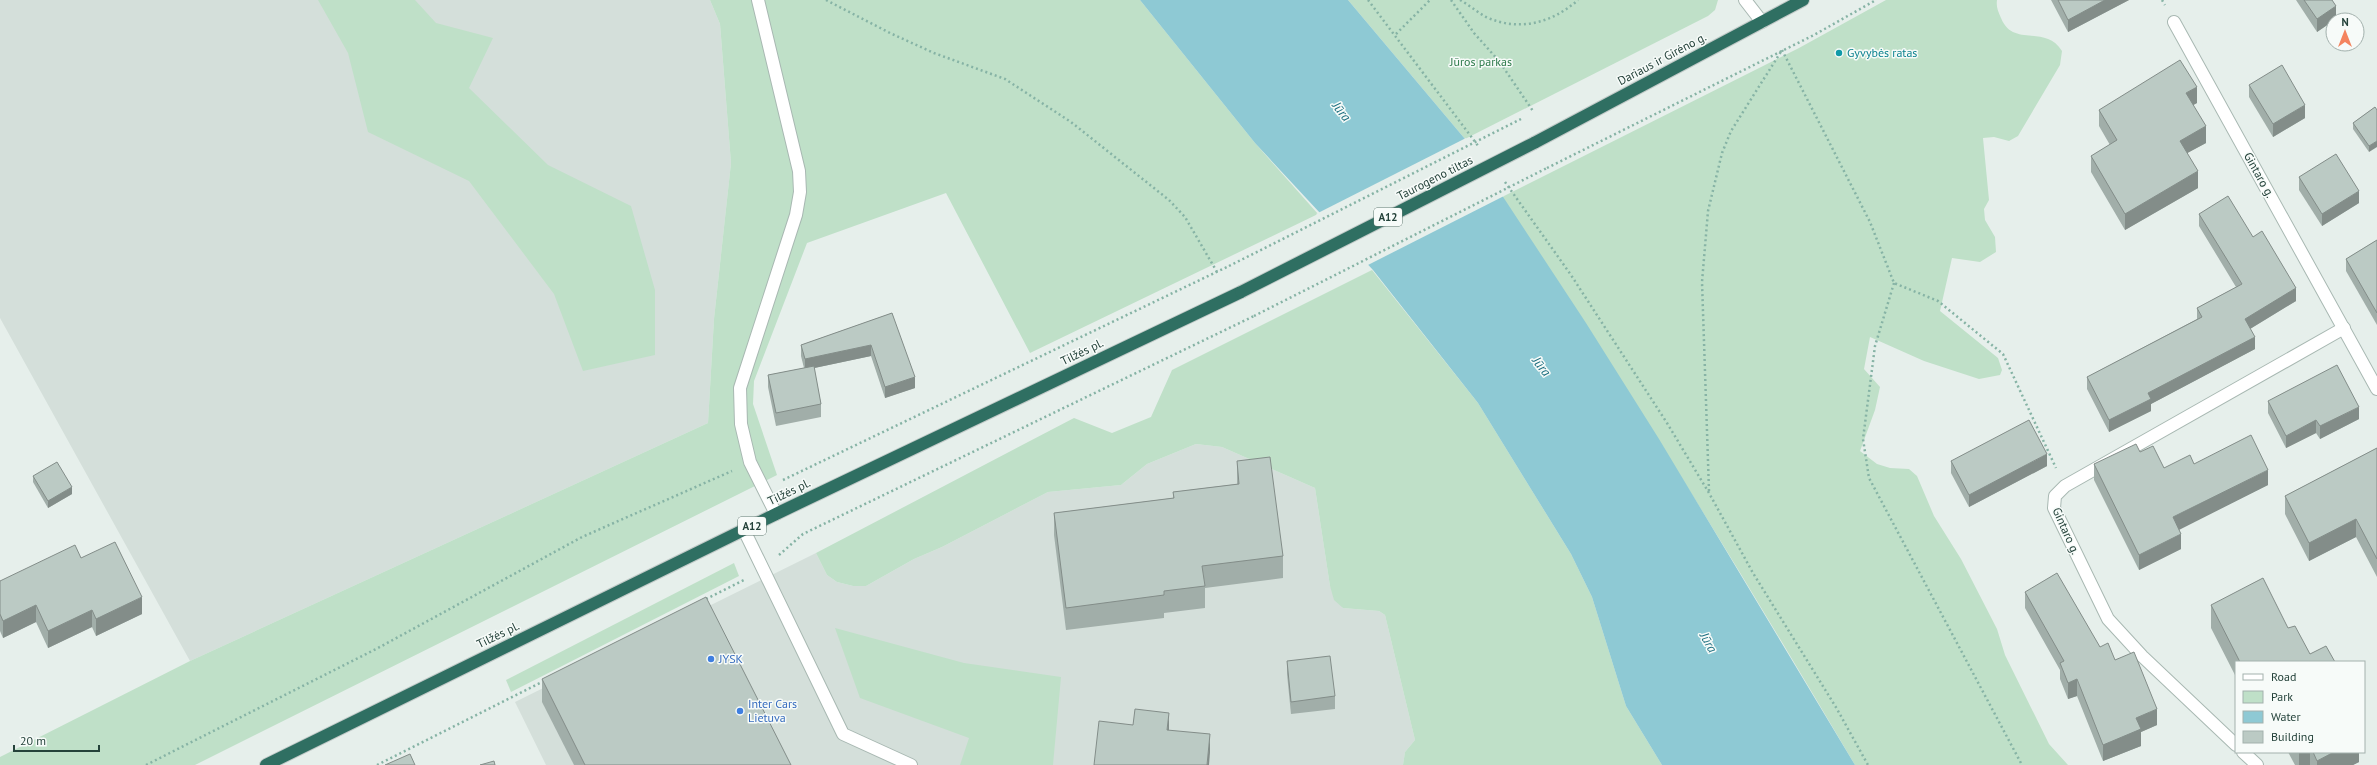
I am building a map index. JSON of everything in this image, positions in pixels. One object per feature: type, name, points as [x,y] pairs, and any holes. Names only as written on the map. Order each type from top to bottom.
[{"type":"highway","name":"Dariaus ir Girėno g.","points":[[1534,143],[1803,0]]},
{"type":"highway","name":"Taurogeno tiltas","points":[[1241,292],[1534,143]]},
{"type":"highway","name":"Tilžės pl.","points":[[266,765],[776,514],[1241,292]]},
{"type":"street","points":[[758,0],[799,170],[800,192],[796,215],[740,388],[741,424],[750,462],[776,514]]},
{"type":"street","points":[[1745,0],[1762,22]]},
{"type":"street","name":"Gintaro g.","points":[[2174,22],[2377,389]]},
{"type":"street","name":"Gintaro g.","points":[[2235,744],[2142,656],[2108,619],[2054,508],[2054,496],[2065,486],[2344,328]]},
{"type":"street","points":[[744,530],[762,570],[843,734],[911,765]]},
{"type":"street","points":[[2244,753],[2257,765]]},
{"type":"path","points":[[826,0],[890,33],[934,53],[1005,79],[1042,102],[1169,200],[1185,217],[1217,272]]},
{"type":"path","points":[[1368,0],[1396,34],[1480,148]]},
{"type":"path","points":[[1396,34],[1430,0]]},
{"type":"path","points":[[1451,0],[1474,32],[1499,61],[1533,111]]},
{"type":"path","points":[[1460,0],[1486,16],[1506,23],[1526,25],[1563,13],[1578,0]]},
{"type":"path","points":[[705,599],[762,570],[803,534],[1254,316],[1782,50],[1876,0]]},
{"type":"path","points":[[1782,50],[1870,222],[1894,283],[1875,346],[1863,438],[1869,478],[2022,765]]},
{"type":"path","points":[[1709,493],[1702,289],[1703,246],[1708,211],[1722,153],[1731,131],[1782,50]]},
{"type":"path","points":[[780,481],[1217,272],[1521,118]]},
{"type":"path","points":[[1504,180],[1575,282],[1709,493],[1754,573],[1837,709],[1868,765]]},
{"type":"path","points":[[1894,283],[1938,300],[2003,354],[2065,486]]},
{"type":"path","points":[[146,765],[378,648],[582,537],[750,462]]},
{"type":"path","points":[[377,765],[548,678]]},
{"type":"shaded area","points":[[0,0],[710,0],[720,24],[731,163],[714,319],[708,423],[190,661],[0,318]]},
{"type":"shaded area","points":[[1196,444],[1222,447],[1315,488],[1330,586],[1343,608],[1379,611],[1385,615],[1415,740],[1405,752],[1403,765],[546,765],[515,702],[816,553],[827,575],[837,582],[853,586],[866,586],[914,559],[942,547],[1048,492],[1121,485],[1147,464]]},
{"type":"green space","points":[[318,0],[415,0],[436,23],[493,38],[469,88],[548,165],[631,206],[655,290],[655,355],[583,371],[554,294],[469,181],[368,132],[348,53]]},
{"type":"green space","points":[[710,0],[1140,0],[1255,143],[1318,214],[1030,353],[946,193],[807,243],[754,381],[753,404],[777,475],[195,765],[0,765],[0,757],[190,661],[708,423],[714,319],[731,163],[720,24]]},
{"type":"green space","name":"Jūros parkas","points":[[1348,0],[1718,0],[1715,10],[1708,16],[1465,139]]},
{"type":"green space","points":[[1886,0],[1997,0],[1998,11],[2006,27],[2021,35],[2047,39],[2055,43],[2062,51],[2060,65],[2018,136],[2009,141],[1994,137],[1983,138],[1989,200],[1984,209],[1985,220],[1995,237],[1996,252],[1980,262],[1952,258],[1940,311],[1998,358],[2002,370],[2000,375],[1979,379],[1924,361],[1870,337],[1864,369],[1880,387],[1875,410],[1860,451],[1877,464],[1890,468],[1909,469],[1917,476],[1934,516],[1961,559],[1997,629],[2005,655],[2049,744],[2068,765],[1855,765],[1682,479],[1593,337],[1502,197],[1799,48]]},
{"type":"green space","points":[[1372,270],[1478,403],[1571,554],[1592,597],[1626,706],[1662,765],[1403,765],[1405,752],[1415,740],[1385,615],[1379,611],[1343,608],[1334,600],[1330,586],[1315,488],[1222,447],[1196,444],[1147,464],[1121,485],[1048,492],[942,547],[914,559],[866,586],[853,586],[837,582],[827,575],[816,553],[1074,418],[1112,433],[1151,417],[1172,370]]},
{"type":"green space","points":[[734,563],[739,576],[511,692],[506,680]]},
{"type":"green space","points":[[835,628],[964,663],[1061,677],[1053,765],[960,765],[969,738],[860,698]]},
{"type":"water","name":"Jūra","points":[[1140,0],[1348,0],[1465,139],[1586,323],[1659,439],[1855,765],[1662,765],[1626,706],[1592,597],[1571,554],[1478,403],[1373,270],[1255,143]]},
{"type":"pier","points":[[1466,138],[1504,196],[1366,266],[1316,214]]},
{"type":"building","points":[[2058,0],[2105,0],[2068,20]]},
{"type":"building","points":[[2304,0],[2332,0],[2336,6],[2325,12],[2317,19]]},
{"type":"building","points":[[2180,60],[2197,87],[2186,93],[2206,126],[2180,141],[2198,171],[2125,214],[2091,156],[2117,140],[2099,110]]},
{"type":"building","points":[[2282,65],[2305,105],[2273,124],[2249,85]]},
{"type":"building","points":[[2375,107],[2377,110],[2377,141],[2369,146],[2353,123]]},
{"type":"building","points":[[2336,154],[2359,191],[2322,214],[2299,177]]},
{"type":"building","points":[[2228,196],[2253,237],[2262,231],[2296,288],[2245,319],[2255,337],[2148,393],[2151,399],[2109,420],[2087,377],[2202,317],[2197,308],[2242,284],[2199,214]]},
{"type":"building","points":[[2377,240],[2377,313],[2346,259]]},
{"type":"building","points":[[892,313],[915,377],[885,387],[871,345],[805,359],[801,345]]},
{"type":"building","points":[[2337,365],[2359,407],[2320,426],[2316,420],[2286,436],[2268,401]]},
{"type":"building","points":[[814,366],[821,404],[776,413],[768,375]]},
{"type":"building","points":[[2029,420],[2047,454],[1969,495],[1951,461]]},
{"type":"building","points":[[2251,435],[2268,470],[2173,517],[2181,534],[2139,555],[2094,464],[2136,444],[2140,452],[2153,446],[2164,468],[2190,455],[2194,464]]},
{"type":"building","points":[[2377,448],[2377,559],[2356,519],[2309,543],[2285,496]]},
{"type":"building","points":[[1270,457],[1283,556],[1202,566],[1205,586],[1164,591],[1164,595],[1066,608],[1054,513],[1174,498],[1173,492],[1239,484],[1237,461]]},
{"type":"building","points":[[57,462],[72,487],[48,501],[33,476]]},
{"type":"building","points":[[115,542],[142,597],[96,619],[92,610],[48,631],[36,605],[3,621],[0,614],[0,581],[75,545],[81,558]]},
{"type":"building","points":[[2057,573],[2100,647],[2108,643],[2115,660],[2134,652],[2157,709],[2136,718],[2141,729],[2103,745],[2077,679],[2068,683],[2060,663],[2064,661],[2025,592]]},
{"type":"building","points":[[2263,578],[2288,628],[2295,626],[2310,654],[2326,646],[2334,661],[2239,661],[2211,605]]},
{"type":"building","points":[[706,597],[791,765],[585,765],[542,679]]},
{"type":"building","points":[[1330,656],[1335,696],[1291,702],[1287,661]]},
{"type":"building","points":[[1135,709],[1169,713],[1167,730],[1210,734],[1207,765],[1094,765],[1099,721],[1133,725]]},
{"type":"building","points":[[2313,753],[2332,753],[2317,761]]},
{"type":"building","points":[[410,754],[415,765],[385,765]]},
{"type":"building","points":[[494,761],[495,765],[480,765]]},
{"type":"place","name":"Gyvybės ratas","points":[[1839,53]]},
{"type":"place","name":"JYSK","points":[[711,659]]},
{"type":"place","name":"Inter Cars Lietuva","points":[[740,711]]}]
